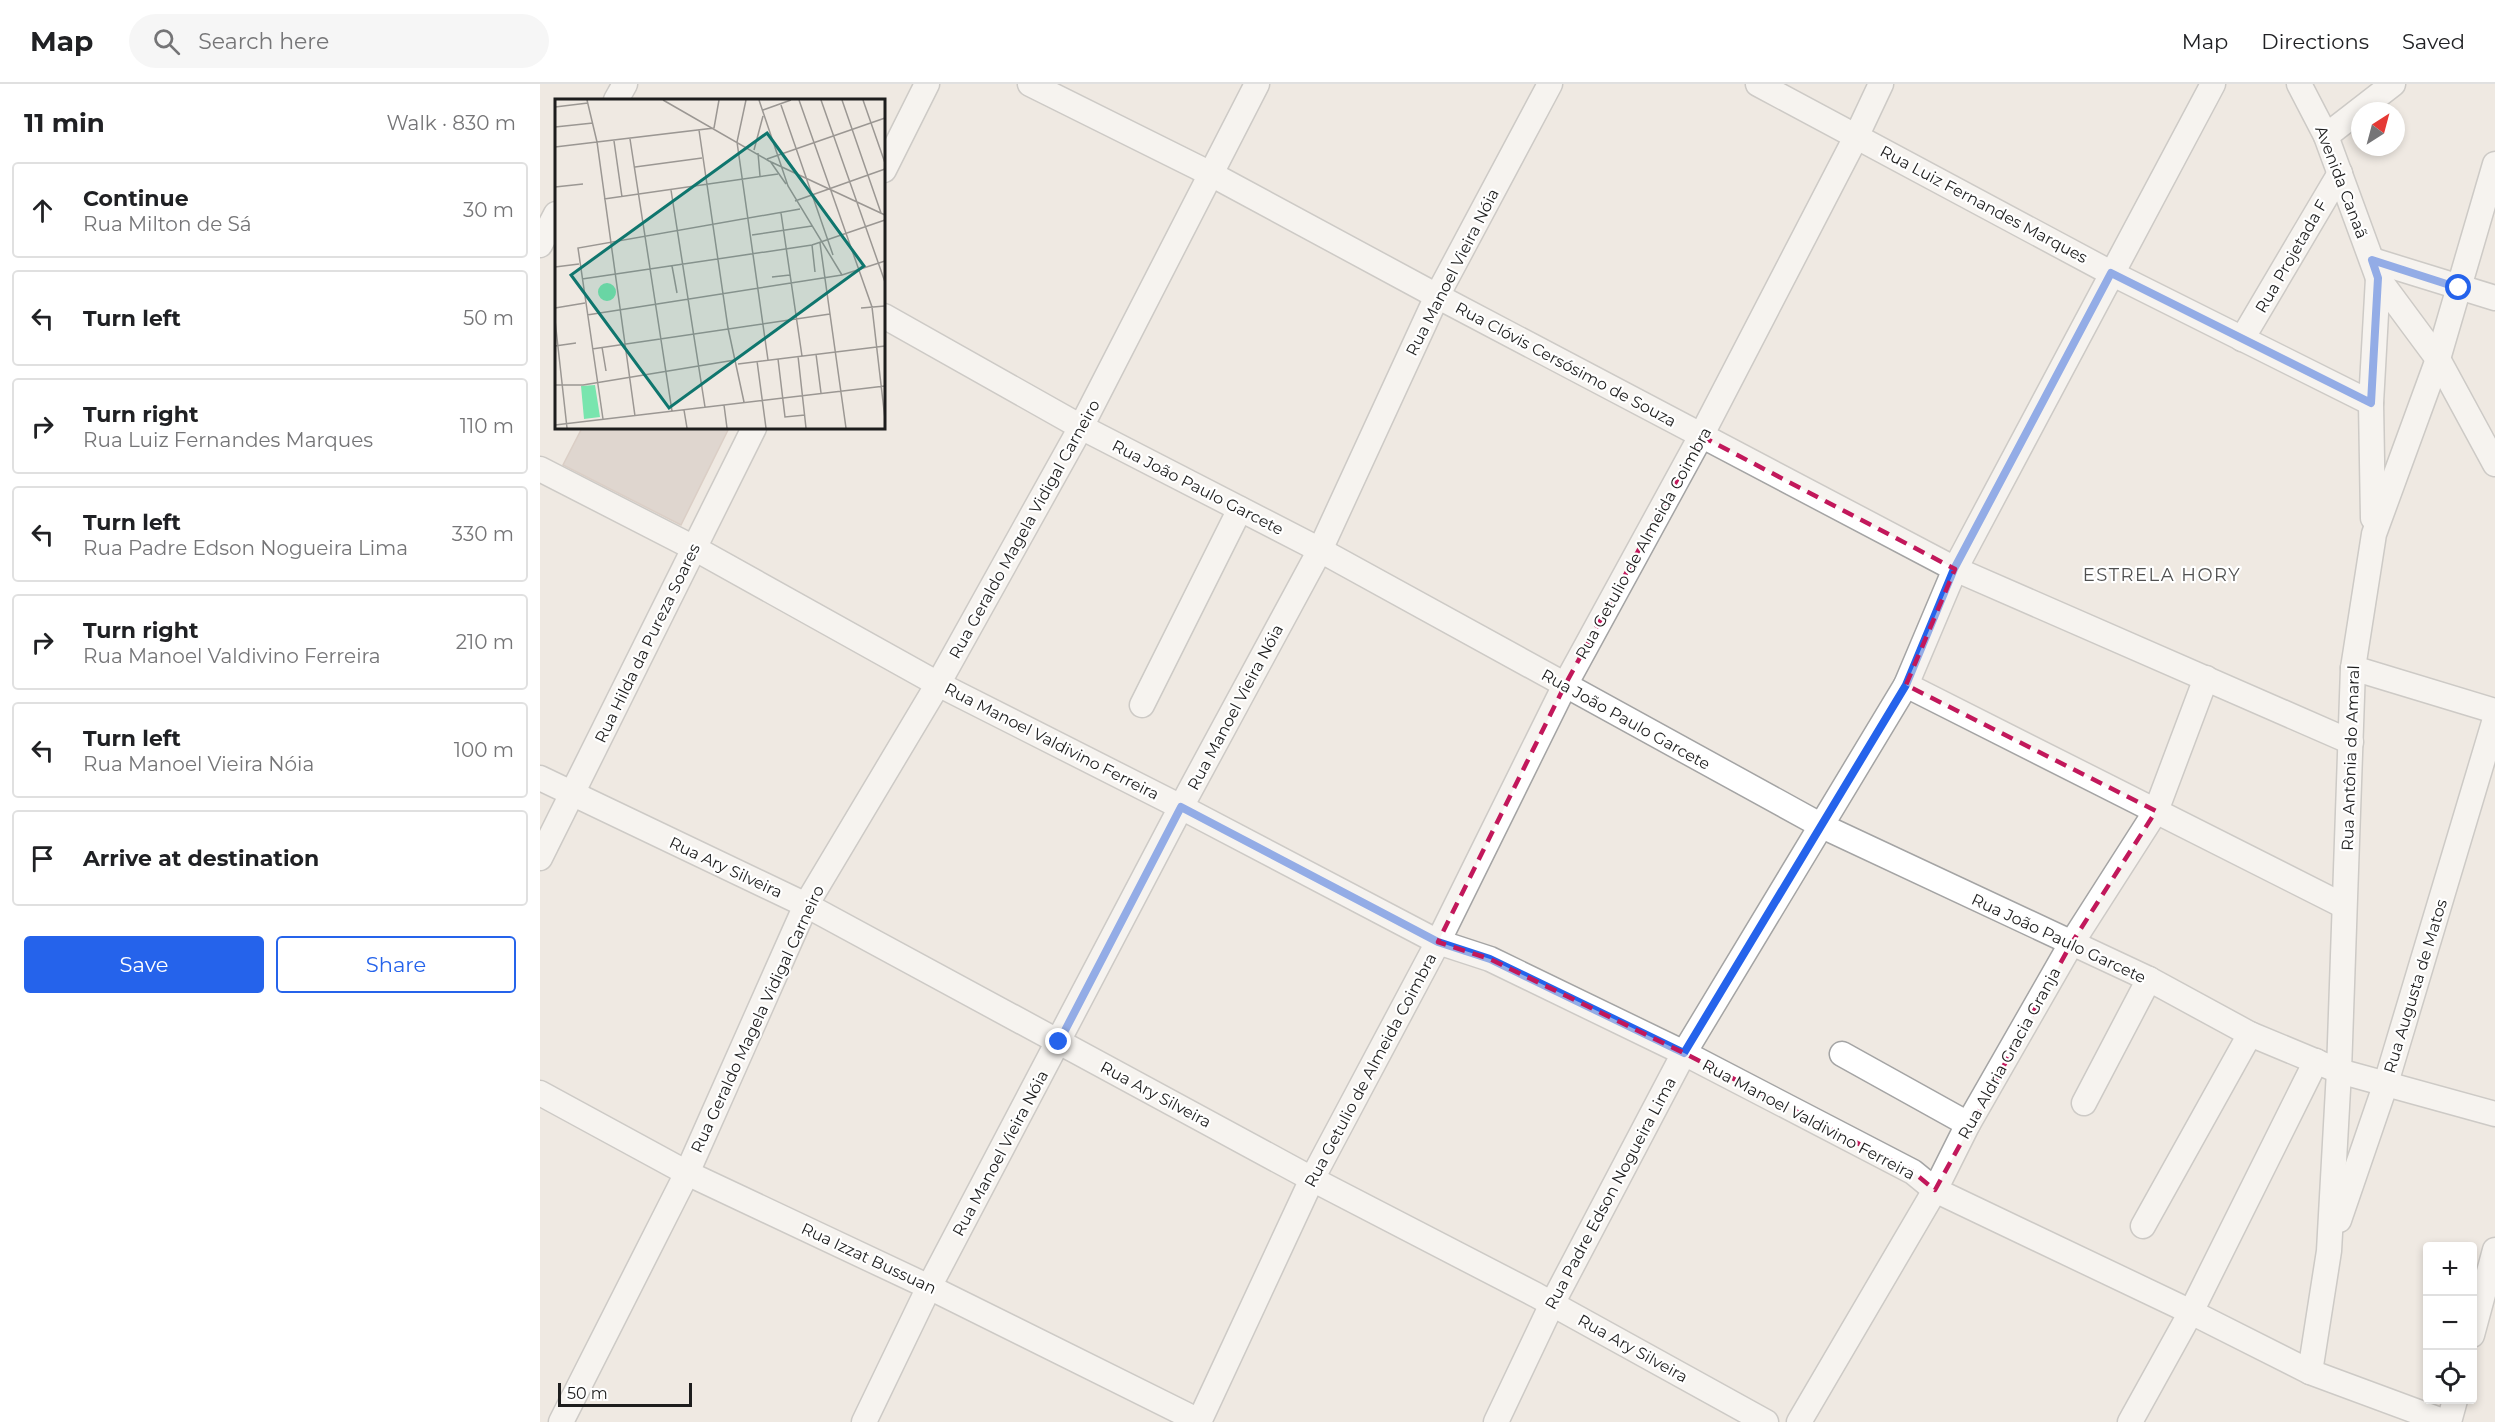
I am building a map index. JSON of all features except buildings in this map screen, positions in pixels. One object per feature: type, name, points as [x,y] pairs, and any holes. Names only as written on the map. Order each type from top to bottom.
[{"type":"street","points":[[617,99],[625,84]]},
{"type":"street","points":[[885,168],[927,84]]},
{"type":"street","name":"Rua Clóvis Cersósimo de Souza","points":[[1030,84],[1211,174],[1954,569],[2351,742]]},
{"type":"street","name":"Rua Geraldo Magela Vidigal Carneiro","points":[[561,1422],[687,1173],[806,905],[938,684],[1081,427],[1257,84]]},
{"type":"street","name":"Rua Manoel Vieira Nóia","points":[[864,1422],[929,1287],[1181,807],[1320,550],[1437,296],[1550,84]]},
{"type":"street","name":"Rua Luiz Fernandes Marques","points":[[1758,84],[2111,273],[2371,403]]},
{"type":"street","name":"Rua Getulio de Almeida Coimbra","points":[[1199,1421],[1311,1179],[1438,942],[1565,685],[1701,436],[1857,135],[1881,84]]},
{"type":"street","name":"Rua Padre Edson Nogueira Lima","points":[[1497,1422],[1552,1304],[1684,1053],[1906,685],[1954,569],[2213,84]]},
{"type":"street","name":"Avenida Canaã","points":[[2300,84],[2326,136],[2375,269],[2438,359],[2495,464]]},
{"type":"street","points":[[2326,136],[2393,84]]},
{"type":"street","name":"Rua Antônia do Amaral","points":[[2310,1372],[2328,1251],[2339,1071],[2352,668],[2374,534],[2438,359],[2495,164]]},
{"type":"street","name":"Rua Projetada F","points":[[2242,339],[2340,172]]},
{"type":"street","points":[[540,245],[555,216]]},
{"type":"street","points":[[2374,534],[2371,403],[2375,269],[2495,298]]},
{"type":"street","name":"Rua João Paulo Garcete","points":[[885,317],[1081,427],[1320,550],[1821,826],[2149,980],[2250,1034],[2339,1071],[2495,1114]]},
{"type":"street","name":"Rua Hilda da Pureza Soares","points":[[540,858],[754,429]]},
{"type":"street","name":"Rua Manoel Valdivino Ferreira","points":[[540,469],[694,548],[938,684],[1181,807],[1438,942],[1490,959],[1684,1053],[1913,1172],[1935,1190],[2191,1312],[2310,1372],[2447,1422]]},
{"type":"street","points":[[1142,705],[1240,509]]},
{"type":"street","points":[[2352,668],[2495,711]]},
{"type":"street","name":"Rua Aldria Gracia Granja","points":[[1799,1422],[1935,1190],[1968,1124],[2071,944],[2156,811],[2206,678]]},
{"type":"street","points":[[1906,685],[2344,906]]},
{"type":"street","name":"Rua Augusta de Matos","points":[[2328,1251],[2386,1083],[2495,719]]},
{"type":"street","name":"Rua Ary Silveira","points":[[540,778],[806,905],[1311,1179],[1552,1304],[1766,1422]]},
{"type":"street","points":[[2084,1103],[2149,980]]},
{"type":"street","points":[[2143,1226],[2250,1034]]},
{"type":"street","points":[[1842,1054],[1968,1124]]},
{"type":"street","points":[[2130,1422],[2191,1312],[2316,1061]]},
{"type":"street","name":"Rua Izzat Bussuan","points":[[540,1093],[687,1173],[929,1287],[1199,1421]]},
{"type":"street","points":[[2477,1317],[2495,1250]]},
{"type":"street","points":[[2447,1422],[2454,1404]]},
{"type":"highlighted area","points":[[1701,436],[1955,569],[1906,685],[2156,811],[2071,944],[1935,1190],[1913,1172],[1684,1053],[1490,959],[1438,942],[1565,685]]},
{"type":"district","name":"ESTRELA HORY","points":[[2162,575]]},
{"type":"route","points":[[1059,1042],[1181,807],[1438,942],[1490,959],[1684,1053],[1906,685],[1954,569],[2111,273],[2371,403],[2378,278],[2372,260],[2459,288]]}]
